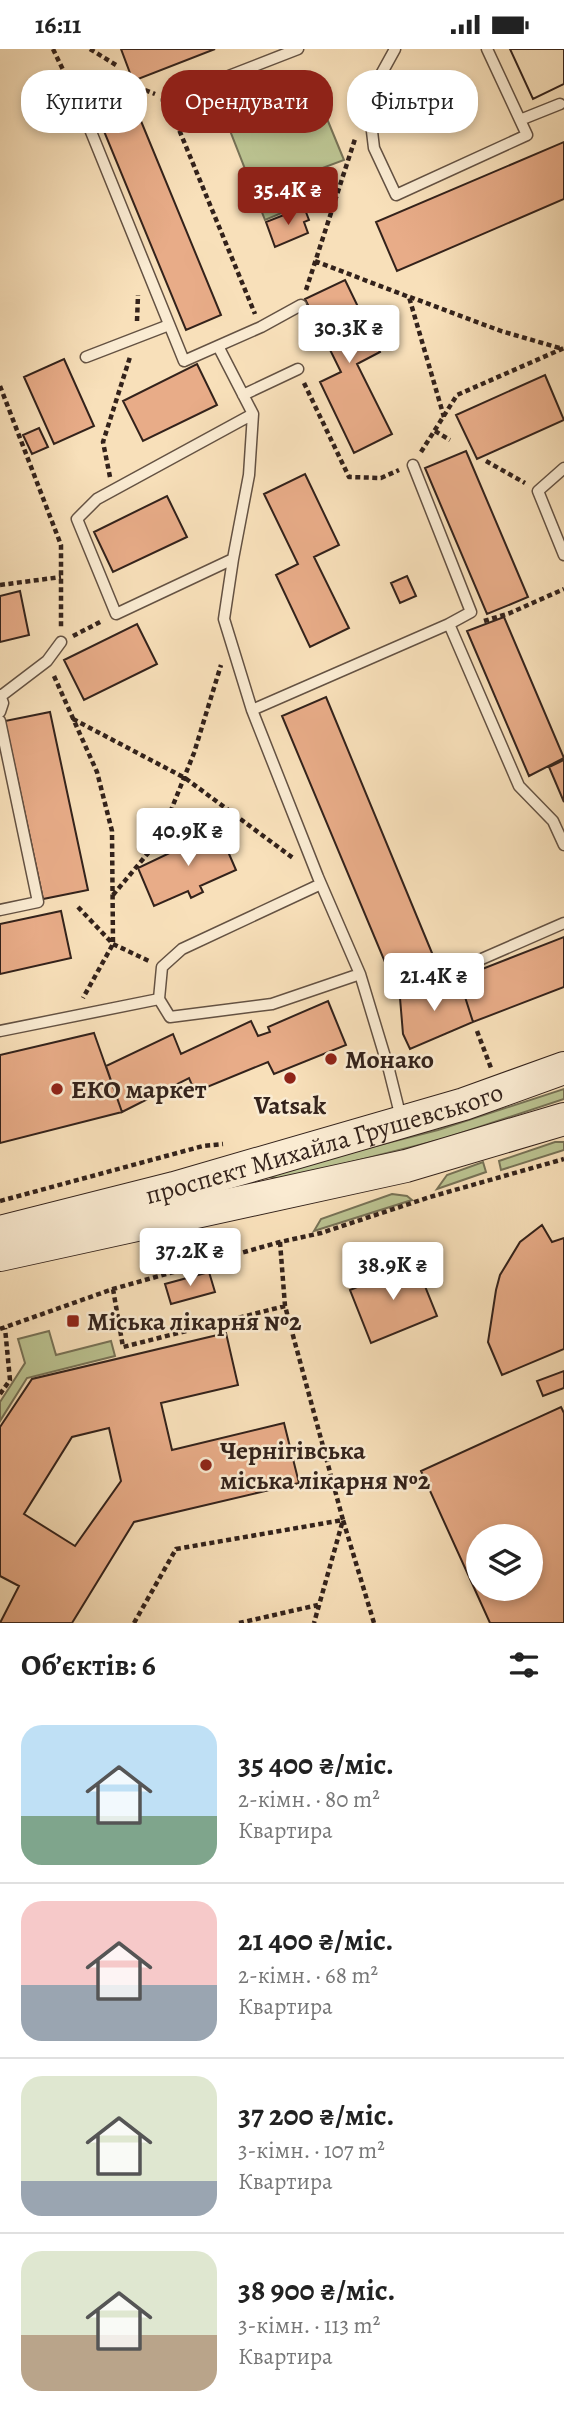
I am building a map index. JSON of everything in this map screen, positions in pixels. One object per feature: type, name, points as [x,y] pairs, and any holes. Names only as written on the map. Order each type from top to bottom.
[{"type":"main road","name":"проспект Михайла Грушевського","points":[[0,1232],[174,1188],[464,1104],[564,1067]]},
{"type":"main road","name":"проспект Михайла Грушевського","points":[[0,1255],[406,1166],[564,1119]]},
{"type":"lane","points":[[244,70],[298,49]]},
{"type":"lane","points":[[384,70],[395,49]]},
{"type":"lane","points":[[372,133],[374,148],[396,195],[527,135],[487,49]]},
{"type":"lane","points":[[520,120],[560,104]]},
{"type":"lane","points":[[92,133],[184,361],[261,327],[301,305]]},
{"type":"lane","points":[[86,358],[169,325]]},
{"type":"lane","points":[[218,346],[253,414],[249,475],[224,619],[252,710],[360,974],[402,1121]]},
{"type":"lane","points":[[243,395],[298,369]]},
{"type":"lane","points":[[233,559],[116,614],[77,519],[97,499],[253,414]]},
{"type":"lane","points":[[252,710],[471,612],[413,465]]},
{"type":"lane","points":[[564,468],[538,491],[564,555]]},
{"type":"lane","points":[[449,624],[519,786],[553,821],[564,845]]},
{"type":"lane","points":[[0,712],[4,703],[1,695],[47,661],[61,642]]},
{"type":"lane","points":[[0,721],[38,902],[0,910]]},
{"type":"lane","points":[[320,881],[181,949],[162,967],[159,999],[170,1017],[272,1004],[360,974]]},
{"type":"lane","points":[[461,968],[564,923]]},
{"type":"lane","points":[[0,1031],[159,999]]},
{"type":"path","points":[[53,49],[63,70]]},
{"type":"path","points":[[90,49],[116,65]]},
{"type":"path","points":[[181,133],[261,327]]},
{"type":"path","points":[[301,305],[357,133]]},
{"type":"path","points":[[113,491],[103,442],[135,338],[141,255]]},
{"type":"path","points":[[315,261],[502,331],[564,348]]},
{"type":"path","points":[[410,297],[444,417]]},
{"type":"path","points":[[298,369],[349,477],[381,478],[413,465],[457,395],[564,348]]},
{"type":"path","points":[[0,386],[61,545],[61,642],[116,614]]},
{"type":"path","points":[[435,431],[450,440]]},
{"type":"path","points":[[486,461],[538,491]]},
{"type":"path","points":[[0,585],[61,577]]},
{"type":"path","points":[[510,613],[564,589]]},
{"type":"path","points":[[112,895],[159,839],[194,753],[230,638]]},
{"type":"path","points":[[47,661],[97,772],[112,831],[113,944],[72,1017]]},
{"type":"path","points":[[72,718],[184,778],[320,881]]},
{"type":"path","points":[[78,907],[113,944],[162,967]]},
{"type":"path","points":[[477,1031],[491,1068]]},
{"type":"path","points":[[0,1201],[203,1146],[231,1143]]},
{"type":"path","points":[[0,1394],[10,1380],[2,1328],[113,1289],[321,1233],[564,1159]]},
{"type":"path","points":[[280,1242],[285,1306],[374,1623]]},
{"type":"path","points":[[113,1289],[123,1347],[285,1306]]},
{"type":"path","points":[[314,1623],[343,1520]]},
{"type":"path","points":[[134,1623],[176,1549],[343,1520]]},
{"type":"path","points":[[243,1623],[318,1605]]},
{"type":"green space","points":[[231,133],[333,133],[344,160],[293,179],[303,204],[265,220]]},
{"type":"green space","points":[[564,1089],[564,1099],[443,1139],[284,1179],[270,1177],[281,1170],[438,1130]]},
{"type":"green space","points":[[555,1142],[564,1142],[564,1150],[501,1170],[499,1161]]},
{"type":"green space","points":[[483,1162],[486,1172],[437,1189],[447,1175]]},
{"type":"green space","points":[[392,1194],[407,1196],[412,1200],[314,1231],[321,1219]]},
{"type":"green space","points":[[49,1331],[56,1355],[111,1341],[115,1356],[27,1378],[0,1421],[0,1402],[25,1363],[18,1339]]},
{"type":"building","points":[[121,49],[215,49],[147,76],[147,70],[129,70]]},
{"type":"building","points":[[510,49],[564,49],[564,84],[533,99]]},
{"type":"building","points":[[510,49],[564,49],[564,84],[533,99]]},
{"type":"building","points":[[105,133],[146,133],[221,315],[186,330]]},
{"type":"building","points":[[564,142],[564,199],[397,271],[376,222]]},
{"type":"building","points":[[304,207],[309,220],[304,222],[308,233],[275,247],[266,222]]},
{"type":"building","points":[[345,280],[380,352],[357,364],[392,434],[354,453],[320,382],[341,372],[305,299]]},
{"type":"building","points":[[64,359],[94,426],[54,444],[24,377]]},
{"type":"building","points":[[197,364],[217,405],[143,441],[123,401]]},
{"type":"building","points":[[545,375],[564,420],[477,459],[456,415]]},
{"type":"building","points":[[39,428],[48,447],[32,454],[23,435]]},
{"type":"building","points":[[466,451],[528,597],[487,614],[425,468]]},
{"type":"building","points":[[305,474],[339,545],[314,557],[349,628],[310,647],[276,575],[298,564],[264,494]]},
{"type":"building","points":[[167,496],[187,537],[113,572],[94,532]]},
{"type":"building","points":[[407,576],[416,596],[400,603],[391,583]]},
{"type":"building","points":[[20,591],[29,635],[0,642],[0,596]]},
{"type":"building","points":[[504,617],[564,758],[529,776],[467,631]]},
{"type":"building","points":[[137,624],[157,664],[84,700],[64,660]]},
{"type":"building","points":[[326,697],[444,982],[400,998],[282,716]]},
{"type":"building","points":[[50,712],[88,890],[43,899],[5,721]]},
{"type":"building","points":[[564,760],[564,802],[549,767]]},
{"type":"building","points":[[224,827],[229,838],[223,840],[236,870],[200,886],[203,892],[191,898],[188,891],[154,906],[138,868]]},
{"type":"building","points":[[61,911],[71,958],[0,974],[0,924]]},
{"type":"building","points":[[564,937],[564,987],[473,1022],[459,978]]},
{"type":"building","points":[[459,978],[473,1022],[410,1049],[403,1034],[400,998]]},
{"type":"building","points":[[328,1001],[346,1045],[274,1074],[268,1062],[195,1092],[189,1078],[122,1112],[106,1066],[173,1034],[181,1054],[251,1021],[258,1036],[270,1032],[268,1027]]},
{"type":"building","name":"ЕКО маркет","points":[[94,1033],[122,1112],[0,1143],[0,1055]]},
{"type":"building","points":[[542,1225],[552,1242],[564,1238],[564,1349],[502,1375],[488,1342],[500,1275],[520,1242]]},
{"type":"building","points":[[389,1263],[393,1273],[416,1264],[437,1316],[371,1343],[350,1290],[374,1280],[370,1271]]},
{"type":"building","points":[[209,1272],[215,1292],[171,1304],[165,1284]]},
{"type":"building","name":"Чернігівська міська лікарня №2","points":[[226,1333],[238,1385],[161,1403],[172,1450],[284,1423],[299,1483],[134,1522],[72,1623],[0,1623],[19,1586],[0,1576],[0,1427],[32,1379]],"holes":[[[109,1428],[121,1481],[75,1546],[24,1514],[72,1437]]]},
{"type":"building","points":[[564,1371],[564,1388],[543,1396],[537,1381]]},
{"type":"building","points":[[561,1407],[564,1413],[564,1623],[490,1623],[480,1601],[543,1601],[543,1524],[466,1524],[466,1570],[421,1471]]},
{"type":"place","name":"Монако","points":[[331,1059]]},
{"type":"place","name":"Vatsak","points":[[290,1078]]},
{"type":"place","name":"ЕКО маркет","points":[[57,1089]]},
{"type":"place","name":"Міська лікарня №2","points":[[73,1321]]},
{"type":"place","name":"Чернігівська міська лікарня №2","points":[[206,1465]]}]
